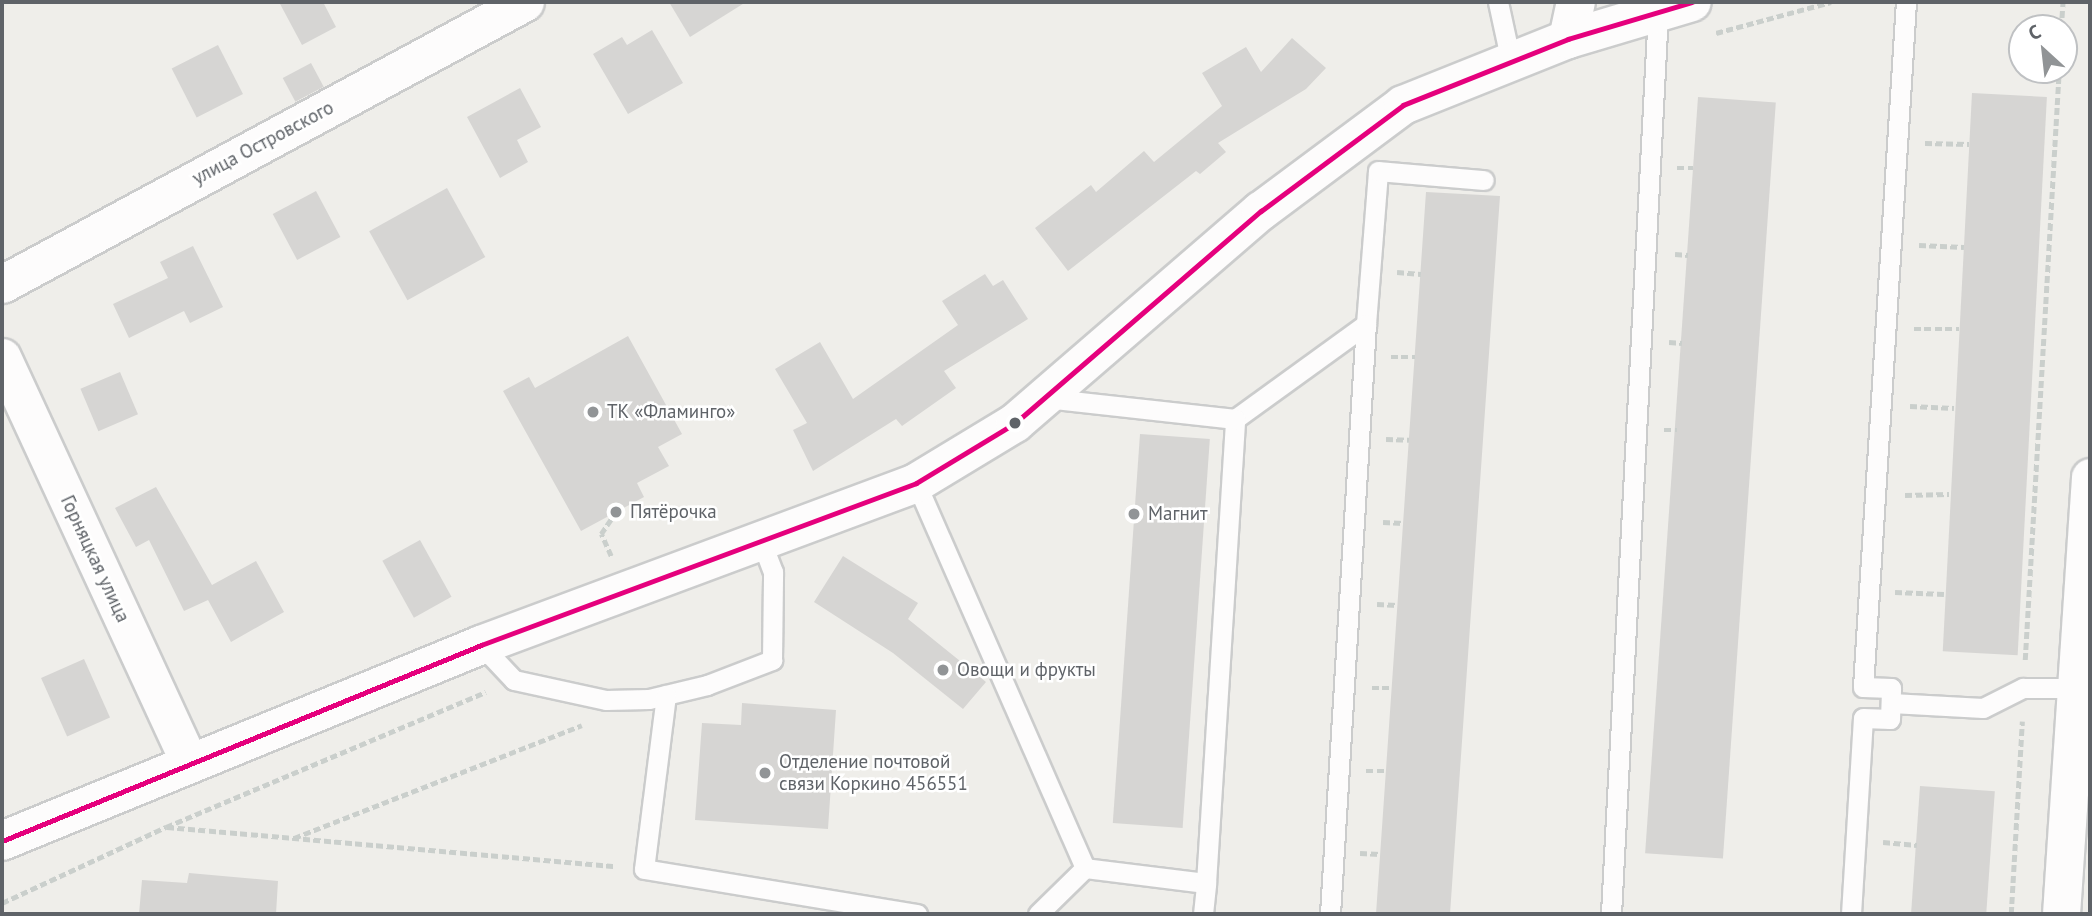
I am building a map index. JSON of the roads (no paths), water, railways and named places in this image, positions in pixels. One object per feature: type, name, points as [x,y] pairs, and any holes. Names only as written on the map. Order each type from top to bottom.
[{"type":"main road","points":[[1568,39],[1576,2]]},
{"type":"main road","points":[[2,841],[189,762],[481,645],[916,483],[1006,429],[1327,158],[1403,105],[1568,39],[1675,7]]},
{"type":"street","name":"улица Островского","points":[[2,284],[525,2]]},
{"type":"street","name":"Горняцкая улица","points":[[2,357],[189,762]]},
{"type":"street","points":[[2061,914],[2087,575],[2090,477]]},
{"type":"lane","points":[[1498,2],[1511,62]]},
{"type":"lane","points":[[1851,914],[1863,718],[1890,719],[1891,703],[1891,688],[1863,687],[1906,2]]},
{"type":"lane","points":[[1611,914],[1675,7]]},
{"type":"lane","points":[[1329,914],[1378,171],[1484,180]]},
{"type":"lane","points":[[1045,398],[1235,419],[1366,324]]},
{"type":"lane","points":[[1203,914],[1235,419]]},
{"type":"lane","points":[[916,483],[1086,868]]},
{"type":"lane","points":[[481,645],[514,680],[606,700],[666,695],[772,660],[773,572],[761,541]]},
{"type":"lane","points":[[1891,703],[1983,708],[2023,688],[2077,688]]},
{"type":"lane","points":[[666,695],[644,869],[869,910],[917,914]]},
{"type":"lane","points":[[1086,868],[1206,883]]},
{"type":"lane","points":[[1038,914],[1086,868]]},
{"type":"place","name":"ТК «Фламинго»","points":[[593,412]]},
{"type":"place","name":"Пятёрочка","points":[[616,512]]},
{"type":"place","name":"Магнит","points":[[1134,514]]},
{"type":"place","name":"Овощи и фрукты","points":[[943,670]]},
{"type":"place","name":"Отделение почтовой связи Коркино 456551","points":[[765,773]]}]
